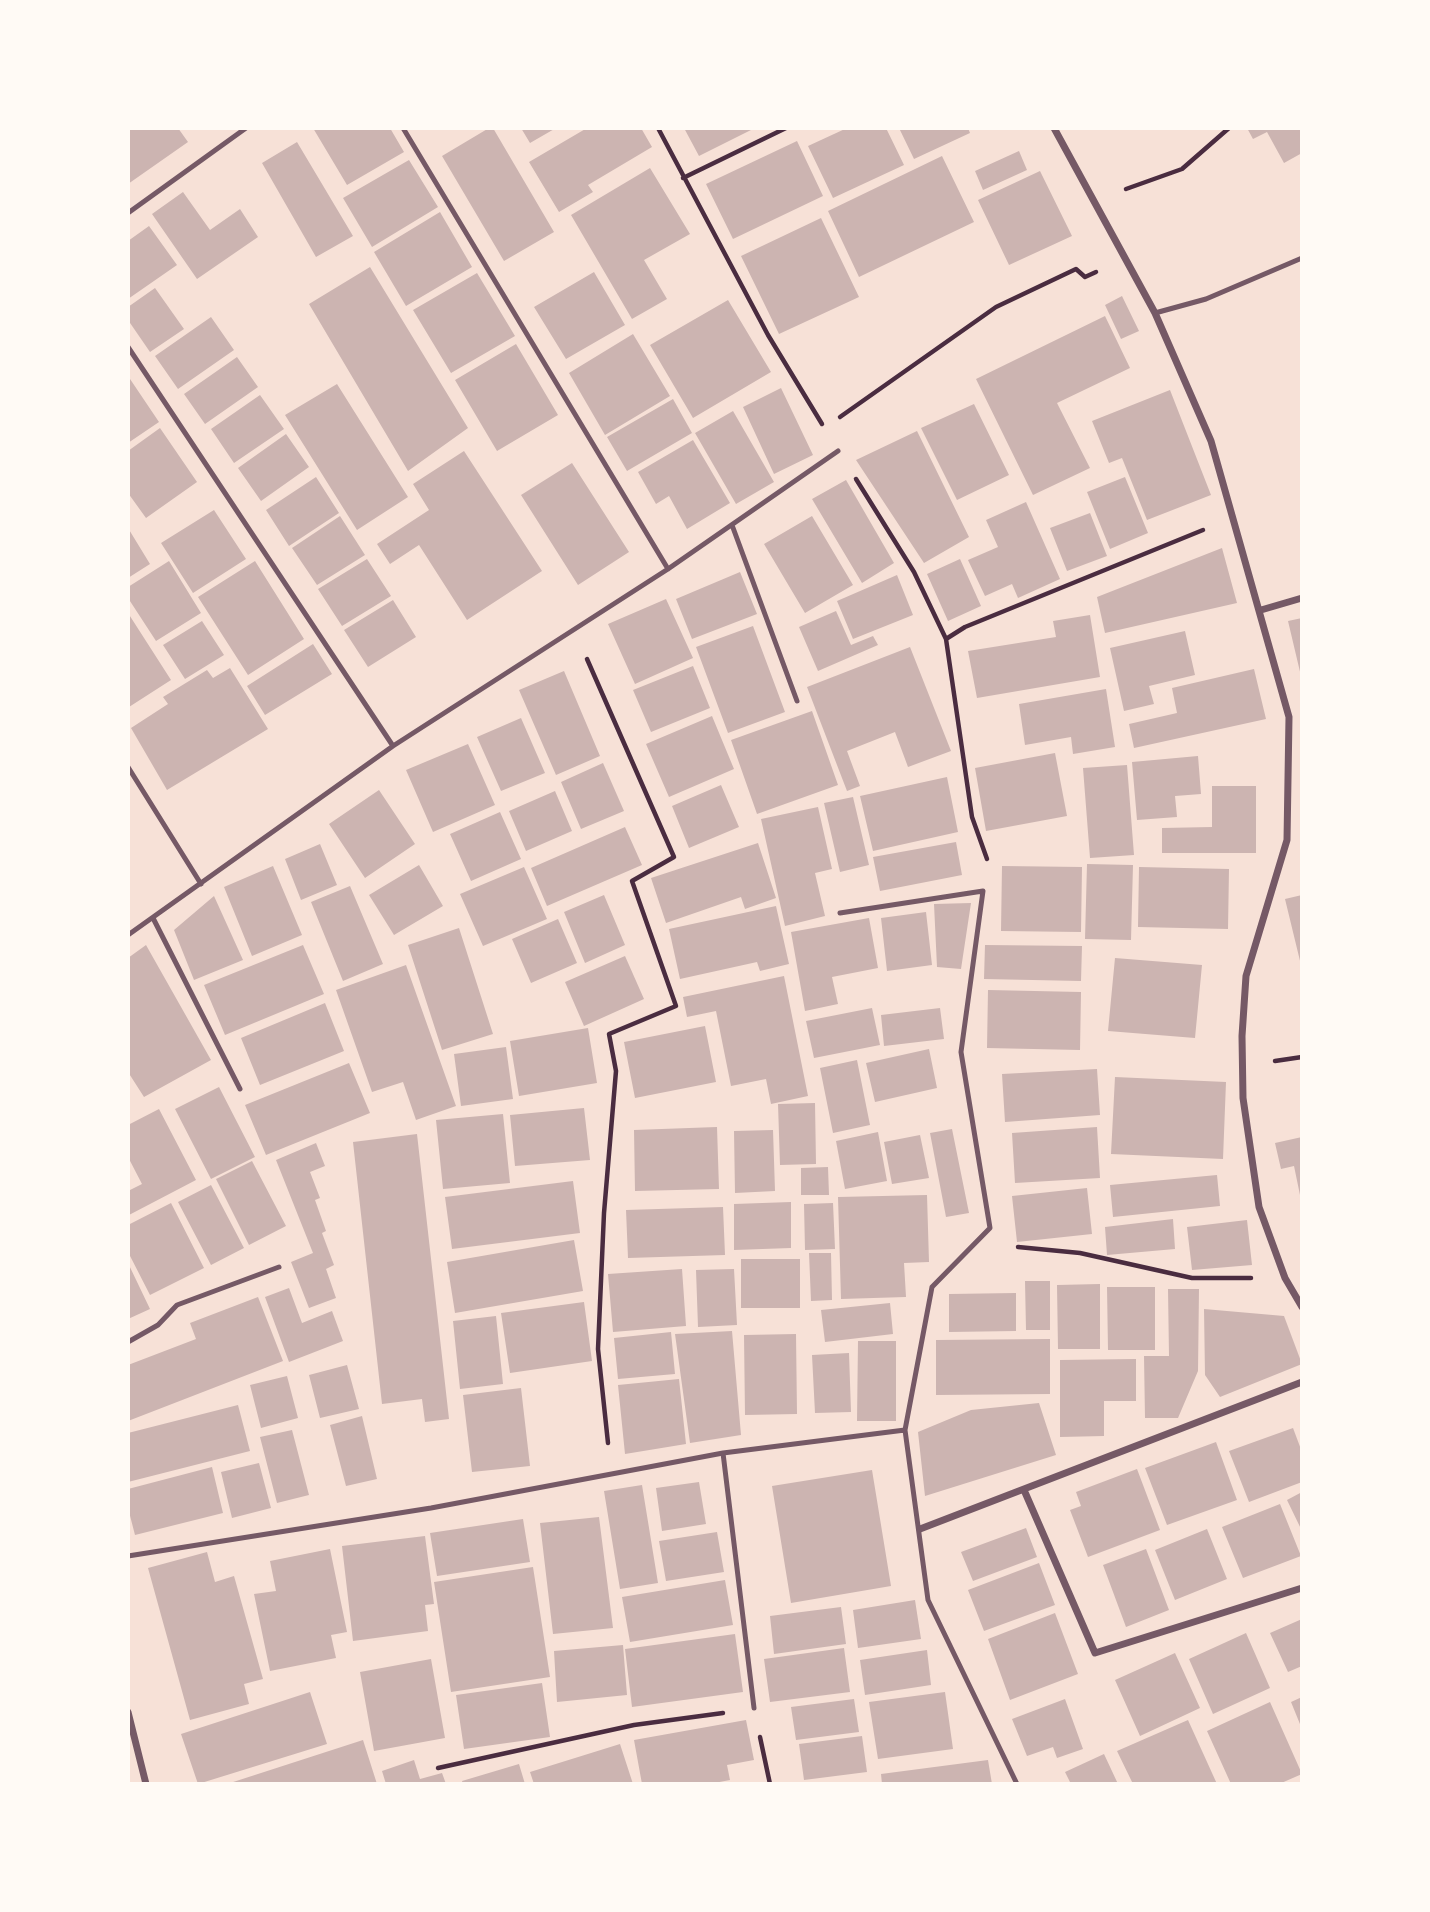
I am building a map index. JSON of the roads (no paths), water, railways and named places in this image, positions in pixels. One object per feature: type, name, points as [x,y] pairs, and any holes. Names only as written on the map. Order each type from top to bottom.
[{"type":"street","points":[[1054,128],[1155,313],[1211,442],[1261,610],[1289,717],[1287,840],[1247,976],[1242,1036],[1243,1098],[1259,1207],[1285,1278],[1302,1307]]},
{"type":"street","points":[[1261,610],[1302,598]]},
{"type":"street","points":[[920,1529],[1302,1382]]},
{"type":"street","points":[[1024,1490],[1095,1653],[1302,1588]]},
{"type":"street","points":[[128,1712],[146,1784]]},
{"type":"lane","points":[[128,213],[246,128]]},
{"type":"lane","points":[[403,128],[668,569]]},
{"type":"lane","points":[[1155,313],[1206,299],[1302,258]]},
{"type":"lane","points":[[128,347],[393,746]]},
{"type":"lane","points":[[128,935],[393,746],[668,569],[838,451]]},
{"type":"lane","points":[[732,525],[797,701]]},
{"type":"lane","points":[[128,766],[201,884]]},
{"type":"lane","points":[[840,913],[983,891],[961,1052],[990,1228],[932,1287],[905,1430],[928,1600],[1017,1784]]},
{"type":"lane","points":[[153,918],[240,1088]]},
{"type":"lane","points":[[128,1342],[158,1325],[177,1306],[279,1267]]},
{"type":"lane","points":[[128,1556],[432,1508],[723,1453],[905,1430]]},
{"type":"lane","points":[[723,1453],[754,1708]]}]
